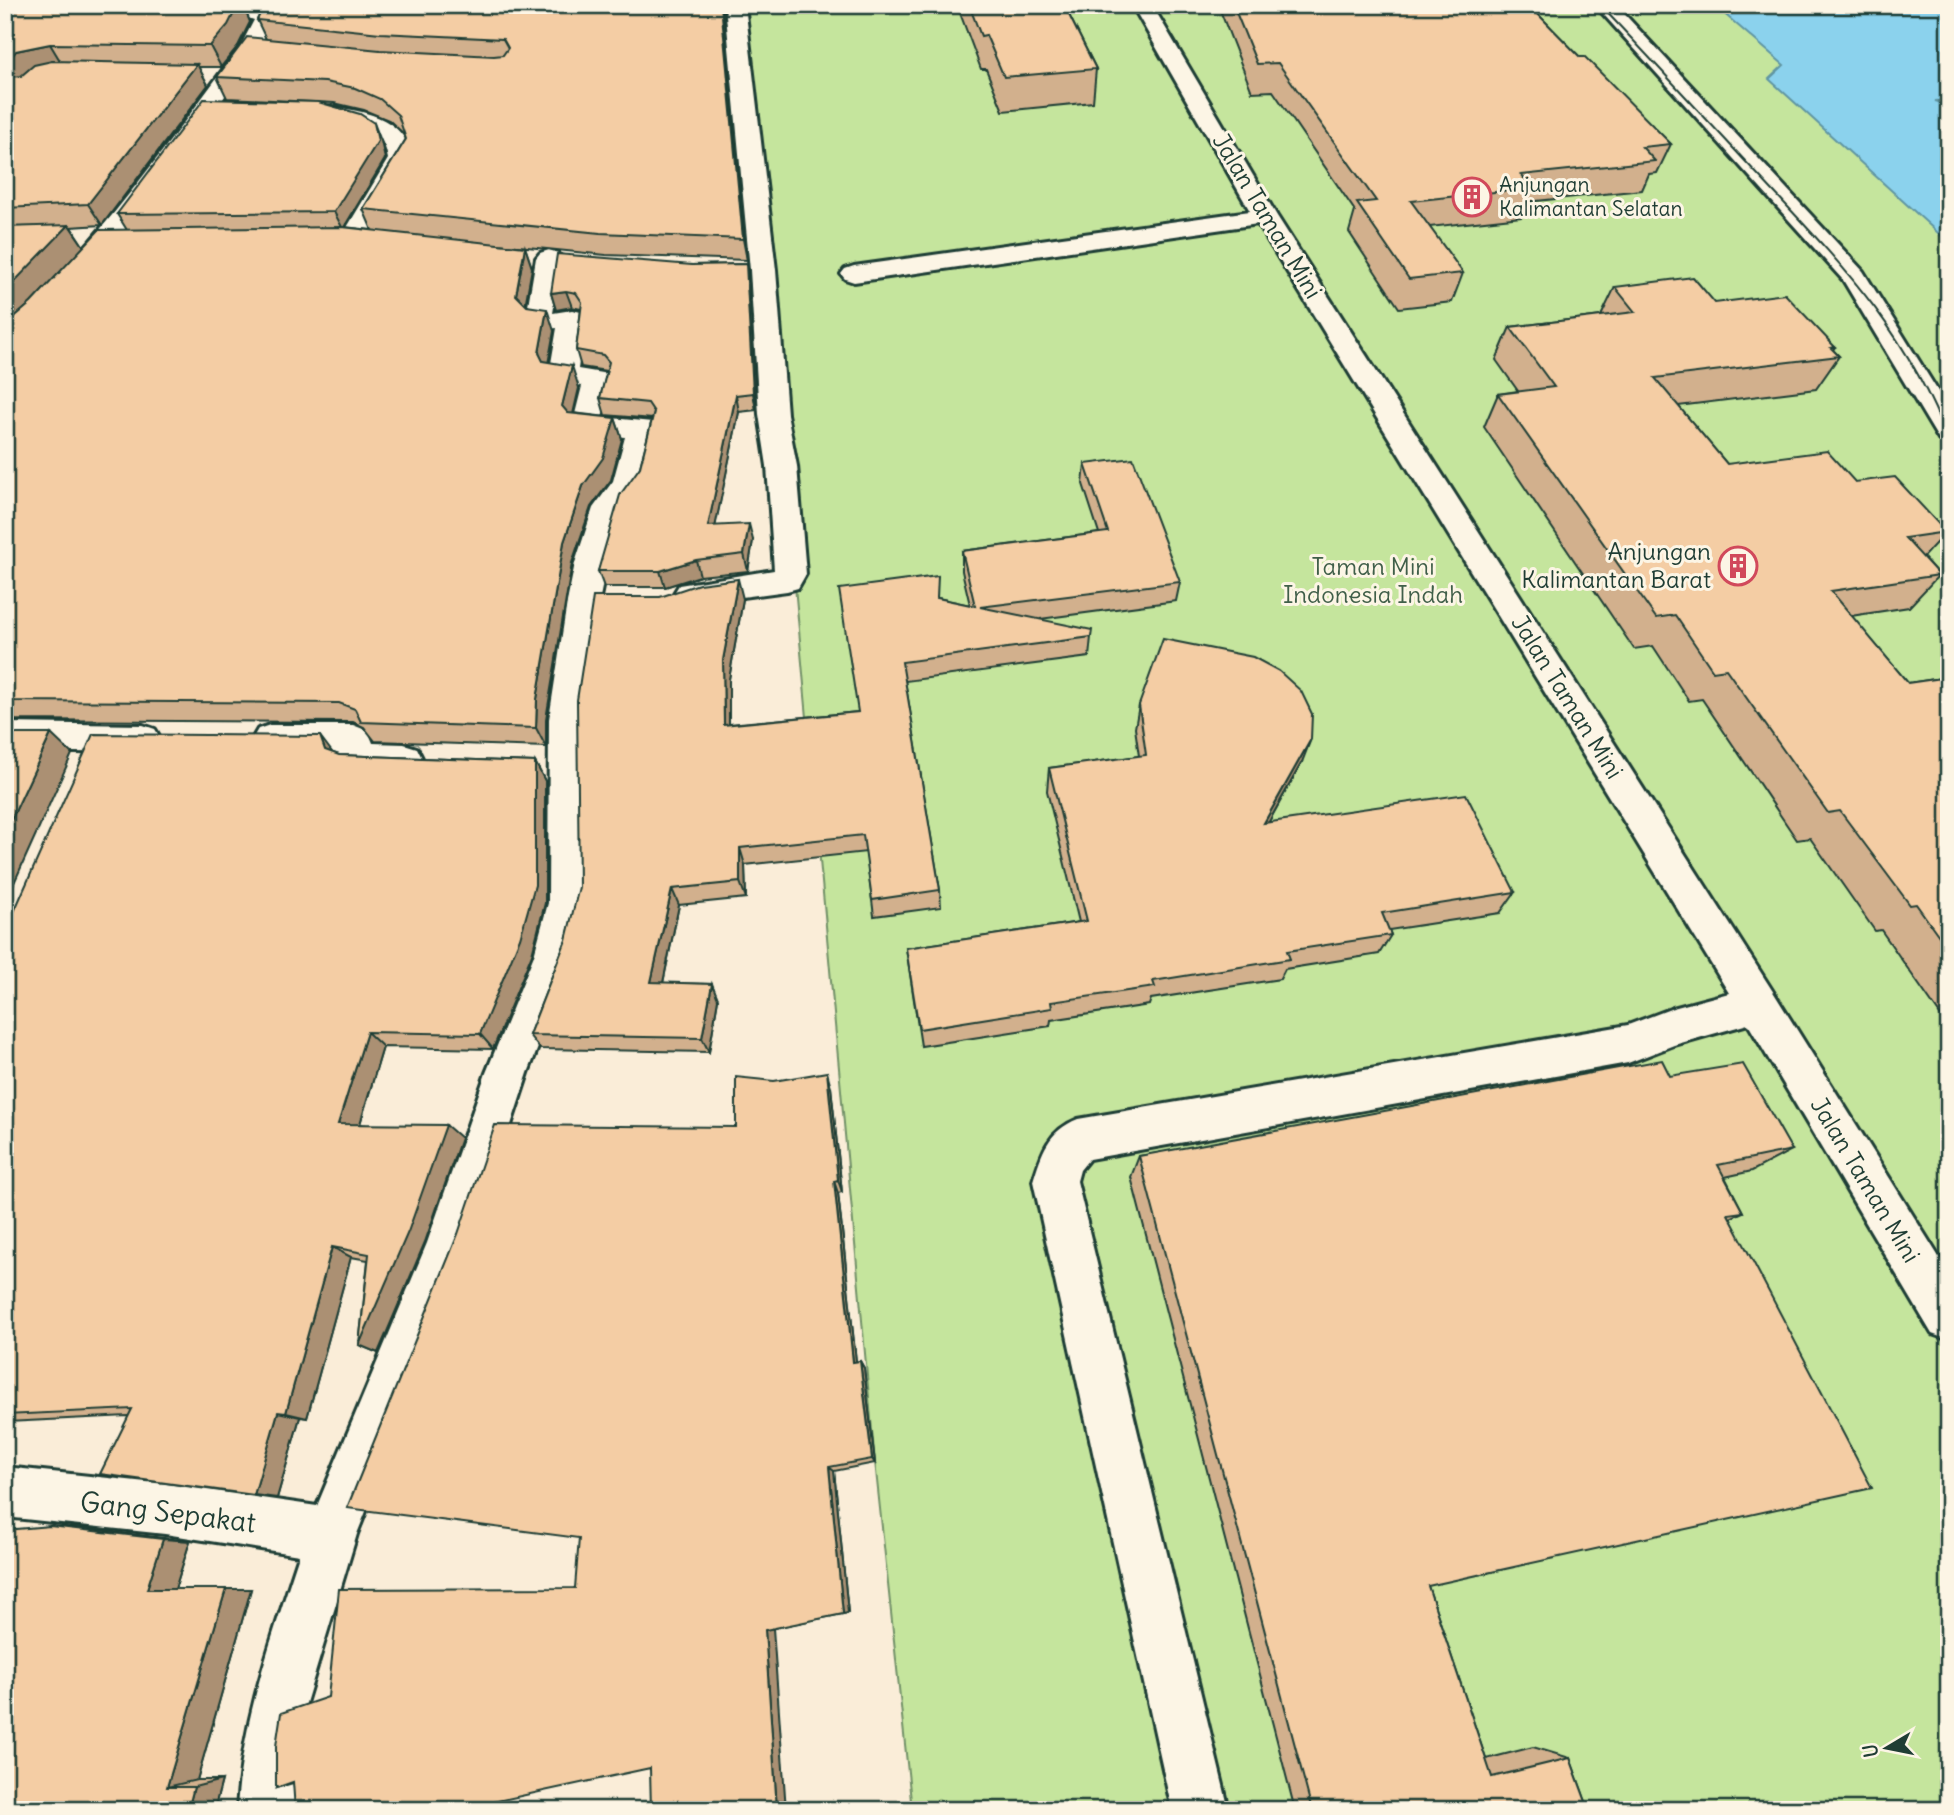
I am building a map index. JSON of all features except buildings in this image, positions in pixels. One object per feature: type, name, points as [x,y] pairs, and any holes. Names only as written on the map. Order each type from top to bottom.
[{"type":"street","points":[[5,345],[42,311],[107,239],[250,48],[265,18],[248,8],[172,5]]},
{"type":"street","points":[[660,602],[701,590],[787,580],[790,573],[782,466],[752,270],[735,5]]},
{"type":"street","name":"Jalan Taman Mini","points":[[1142,5],[1265,216],[1759,1003],[1949,1317]]},
{"type":"street","points":[[1605,5],[1854,276],[1949,433]]},
{"type":"street","points":[[250,48],[276,50]]},
{"type":"street","points":[[201,76],[228,77]]},
{"type":"street","points":[[204,107],[231,107]]},
{"type":"street","points":[[299,111],[363,120],[379,125],[397,142],[400,159],[352,239]]},
{"type":"street","points":[[853,274],[1265,216]]},
{"type":"street","points":[[78,237],[140,241]]},
{"type":"street","points":[[327,239],[380,241]]},
{"type":"street","points":[[265,1810],[267,1774],[279,1703],[331,1534],[449,1244],[507,1073],[554,955],[567,903],[548,763],[566,719],[596,601],[591,563],[608,508],[627,482],[642,428],[586,426],[598,380],[562,375],[572,318],[549,321],[539,317],[549,258]]},
{"type":"street","points":[[5,737],[180,739]]},
{"type":"street","points":[[83,774],[99,738]]},
{"type":"street","points":[[233,739],[353,739],[356,741],[355,757],[441,759]]},
{"type":"street","points":[[1201,1810],[1055,1181],[1060,1161],[1068,1148],[1078,1140],[1628,1044],[1673,1027],[1759,1003]]},
{"type":"street","name":"Gang Sepakat","points":[[5,1493],[165,1509],[331,1534]]},
{"type":"green space","name":"Taman Mini Indonesia Indah","points":[[742,5],[1949,5],[1949,1810],[912,1810],[874,1452]]},
{"type":"water","points":[[1714,5],[1949,5],[1949,100],[1935,101],[1949,105],[1949,243],[1769,79],[1784,65]]},
{"type":"tram line","points":[[1600,5],[1817,239],[1869,300],[1913,366],[1949,443]]},
{"type":"place","name":"Anjungan Kalimantan Selatan","points":[[1472,197]]},
{"type":"place","name":"Anjungan Kalimantan Barat","points":[[1738,566]]}]
